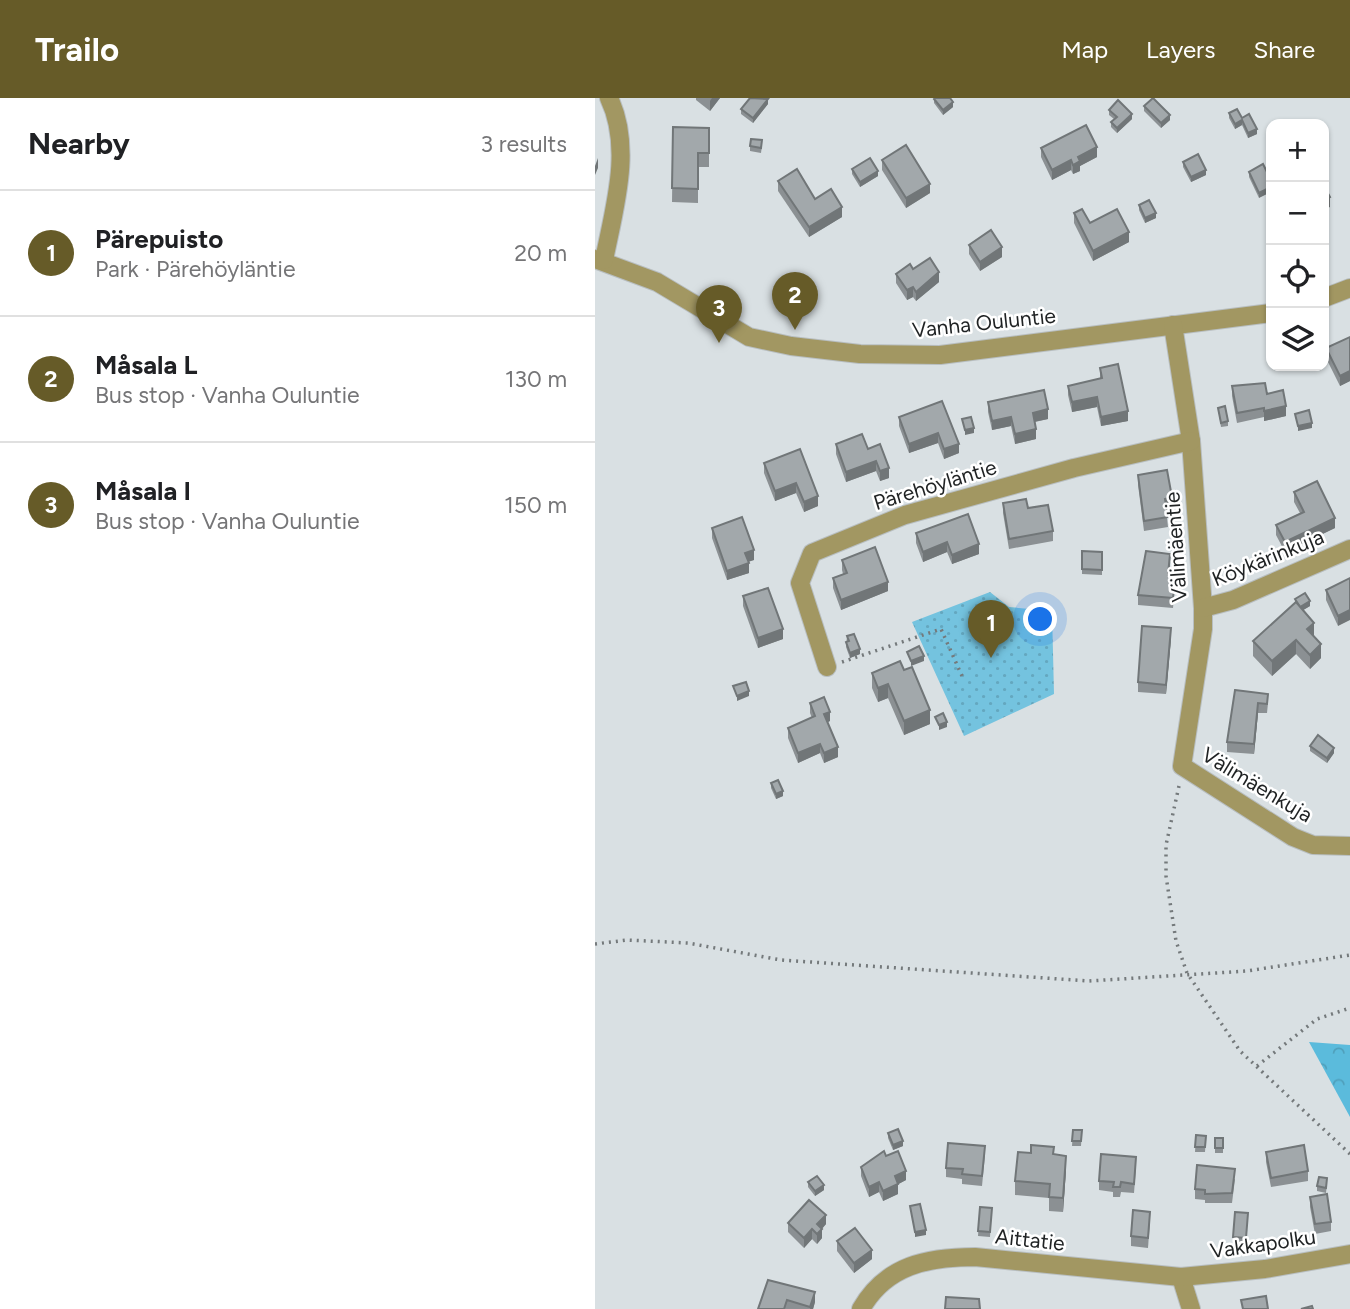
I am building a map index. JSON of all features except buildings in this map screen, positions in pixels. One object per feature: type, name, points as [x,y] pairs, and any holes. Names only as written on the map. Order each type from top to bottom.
[{"type":"street","points":[[600,259],[620,180],[618,125],[610,98]]},
{"type":"street","name":"Vanha Ouluntie","points":[[600,259],[657,282],[748,337],[805,348],[860,354],[940,355],[1266,314]]},
{"type":"street","points":[[1329,296],[1350,288]]},
{"type":"street","name":"Välimäentie","points":[[1173,325],[1191,441],[1203,608],[1203,629],[1182,766]]},
{"type":"street","name":"Pärehöyläntie","points":[[827,667],[800,583],[813,553],[905,515],[1074,468],[1191,441]]},
{"type":"street","name":"Köykärinkuja","points":[[1203,608],[1233,600],[1350,549]]},
{"type":"street","name":"Välimäenkuja","points":[[1182,766],[1293,837],[1314,845],[1350,846]]},
{"type":"street","name":"Vakkapolku","points":[[1181,1277],[1265,1269],[1350,1254]]},
{"type":"street","name":"Aittatie","points":[[861,1309],[871,1292],[890,1274],[916,1263],[942,1257],[975,1257],[1181,1277]]},
{"type":"street","points":[[1181,1277],[1191,1309]]},
{"type":"path","points":[[827,667],[941,629],[962,677]]},
{"type":"path","points":[[1182,766],[1166,845],[1166,876],[1174,932],[1187,973],[1240,1051],[1350,1154]]},
{"type":"path","points":[[595,944],[627,940],[688,943],[781,960],[1089,981],[1247,971],[1350,955]]},
{"type":"path","points":[[1257,1066],[1317,1019],[1350,1009]]},
{"type":"green space","points":[[1309,1042],[1350,1045],[1350,1117]]},
{"type":"shaded area","points":[[990,592],[1009,607],[1052,611],[1054,694],[964,736],[912,622]]},
{"type":"place","name":"Måsala L","points":[[795,330]]},
{"type":"place","name":"Måsala I","points":[[719,343]]},
{"type":"place","name":"Pärepuisto","points":[[991,658]]}]
